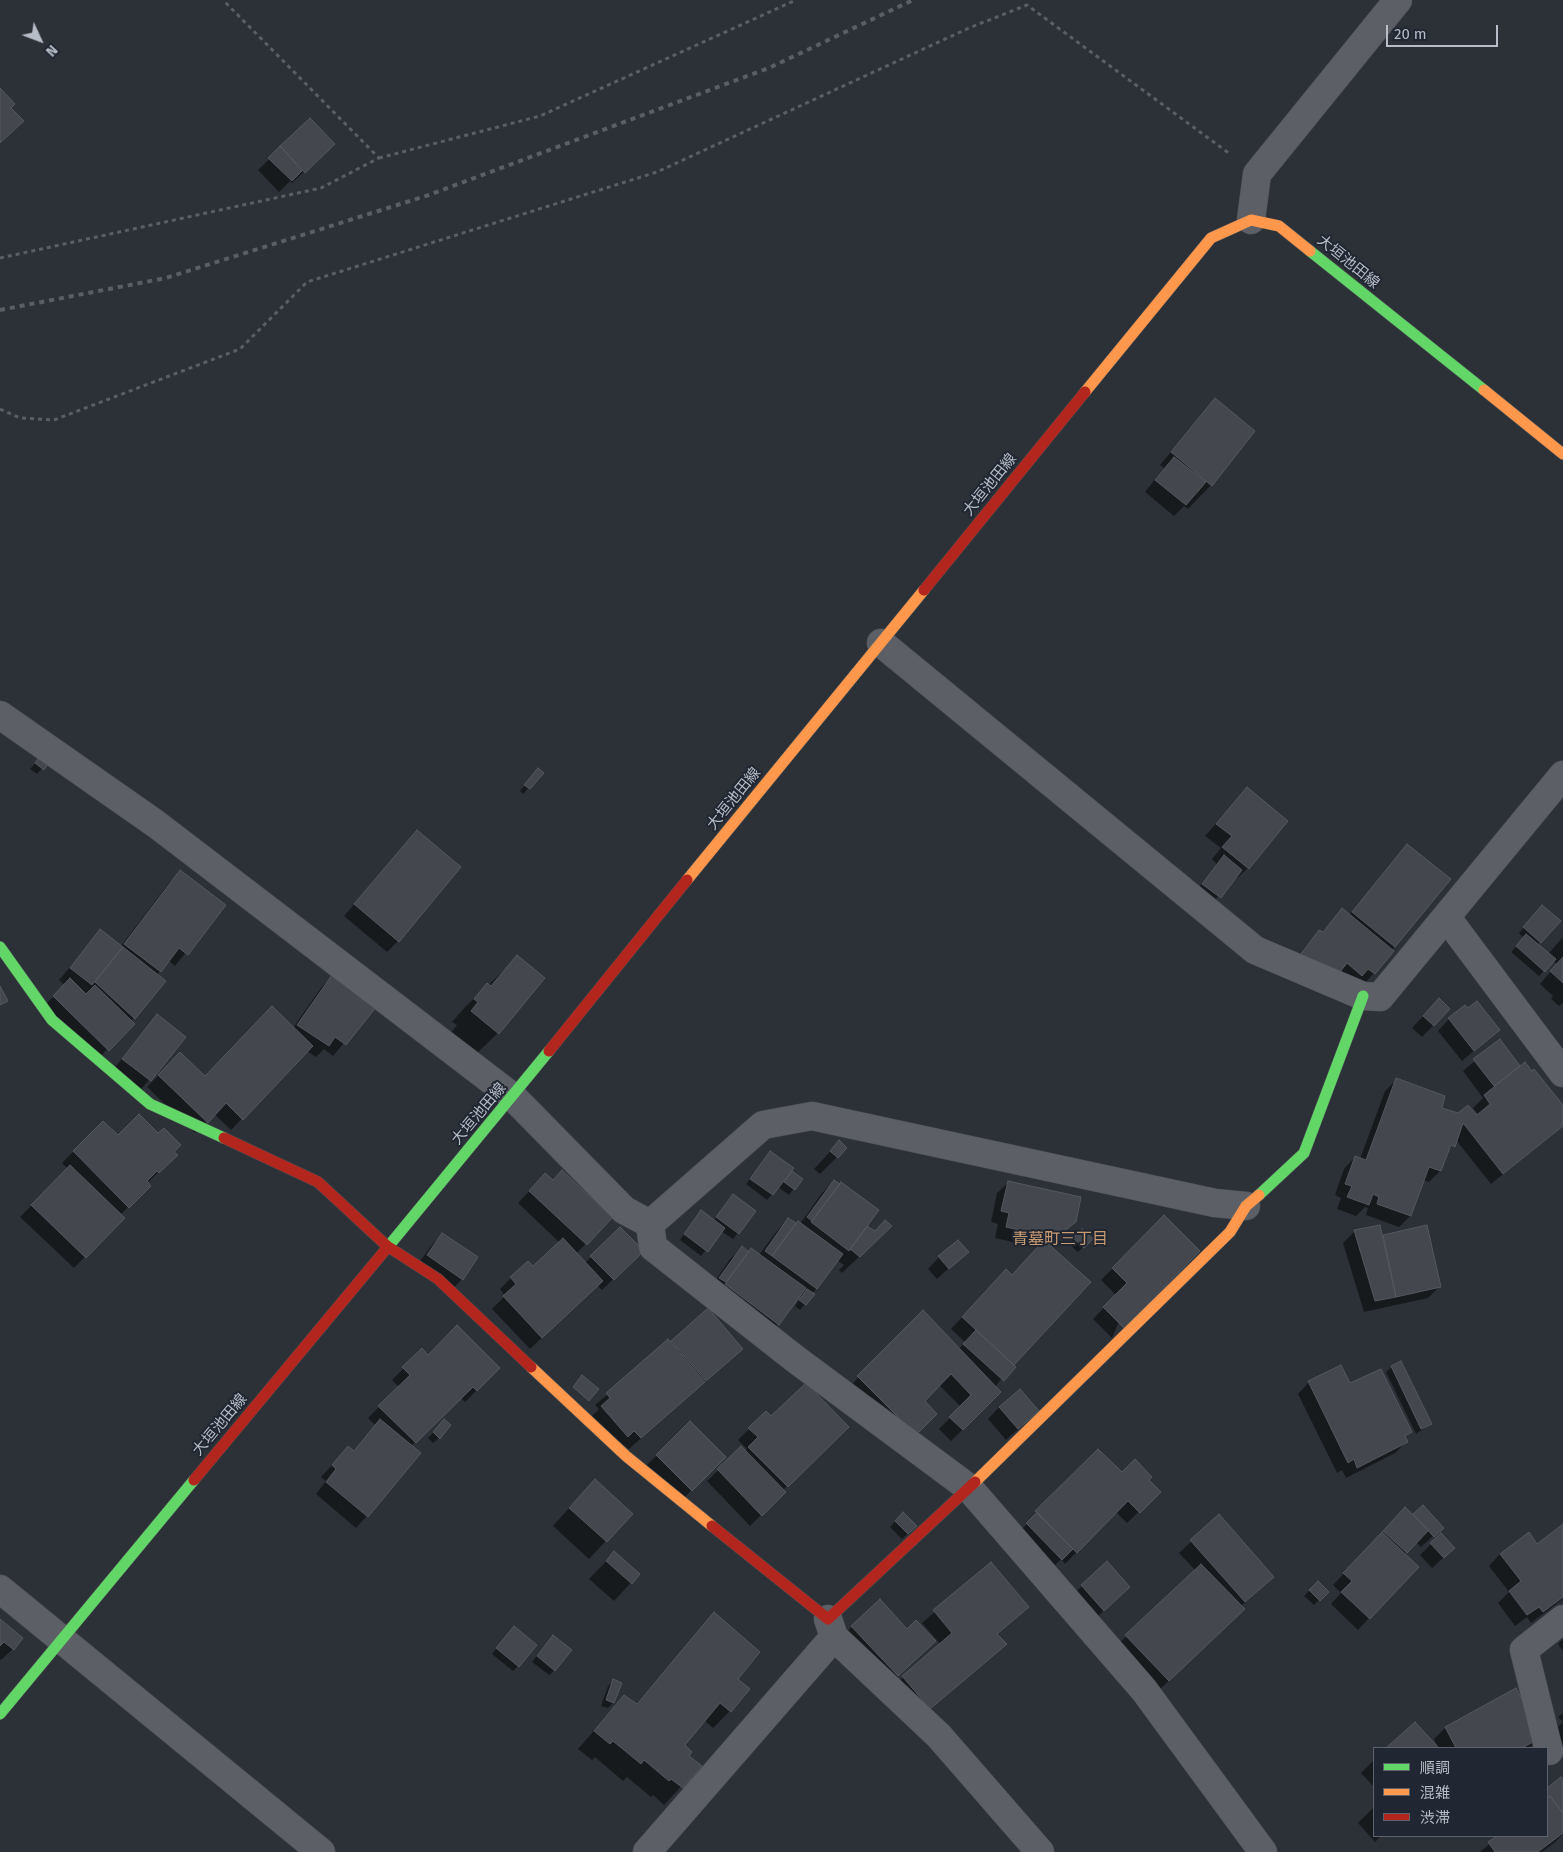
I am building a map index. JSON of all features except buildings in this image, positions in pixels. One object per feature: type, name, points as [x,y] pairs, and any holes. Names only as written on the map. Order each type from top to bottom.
[{"type":"main road","name":"大垣池田線","points":[[0,1714],[387,1246],[513,1097],[1211,238],[1251,220],[1279,226],[1563,454]]},
{"type":"main road","points":[[0,947],[52,1020],[150,1104],[318,1182],[387,1246],[438,1280],[626,1456],[831,1628],[969,1488],[1230,1232],[1246,1206],[1304,1153],[1363,996]]},
{"type":"street","points":[[1251,220],[1257,174],[1398,0]]},
{"type":"street","points":[[881,643],[1255,950],[1363,996],[1380,997],[1563,775]]},
{"type":"street","points":[[0,715],[156,824],[513,1097],[624,1210],[650,1224]]},
{"type":"street","points":[[1447,918],[1563,1073]]},
{"type":"street","points":[[650,1224],[764,1125],[812,1116],[1205,1201],[1246,1206]]},
{"type":"street","points":[[650,1224],[653,1247],[794,1358],[969,1488],[1144,1690],[1263,1852]]},
{"type":"street","points":[[0,1589],[320,1852]]},
{"type":"street","points":[[1549,1751],[1524,1650],[1563,1619]]},
{"type":"street","points":[[647,1852],[831,1628],[940,1736],[1040,1852]]},
{"type":"path","points":[[223,0],[379,158]]},
{"type":"path","points":[[0,258],[321,188],[379,158],[540,116],[796,0]]},
{"type":"path","points":[[0,409],[20,418],[54,420],[240,349],[307,282],[657,172],[970,28],[1027,5],[1257,174]]},
{"type":"railway","points":[[0,310],[166,278],[429,195],[769,68],[913,0]]},
{"type":"traffic: fast","points":[[1310,251],[1484,390]]},
{"type":"traffic: fast","points":[[0,947],[52,1020],[150,1104],[224,1138]]},
{"type":"traffic: fast","points":[[1259,1195],[1304,1153],[1363,996]]},
{"type":"traffic: fast","points":[[387,1248],[549,1051]]},
{"type":"traffic: fast","points":[[0,1714],[194,1480]]},
{"type":"traffic: slow","points":[[1085,392],[1211,238],[1251,220],[1279,226],[1310,251]]},
{"type":"traffic: slow","points":[[1484,390],[1563,454]]},
{"type":"traffic: slow","points":[[687,880],[924,590]]},
{"type":"traffic: slow","points":[[975,1482],[1230,1232],[1246,1206],[1259,1195]]},
{"type":"traffic: slow","points":[[531,1367],[626,1456],[712,1526]]},
{"type":"traffic: jam","points":[[924,590],[1085,392]]},
{"type":"traffic: jam","points":[[549,1051],[687,880]]},
{"type":"traffic: jam","points":[[224,1138],[318,1182],[387,1246],[438,1279],[531,1367]]},
{"type":"traffic: jam","points":[[194,1480],[387,1248]]},
{"type":"traffic: jam","points":[[712,1526],[828,1619],[975,1482]]},
{"type":"district","name":"青墓町三丁目","points":[[1060,1240]]}]
